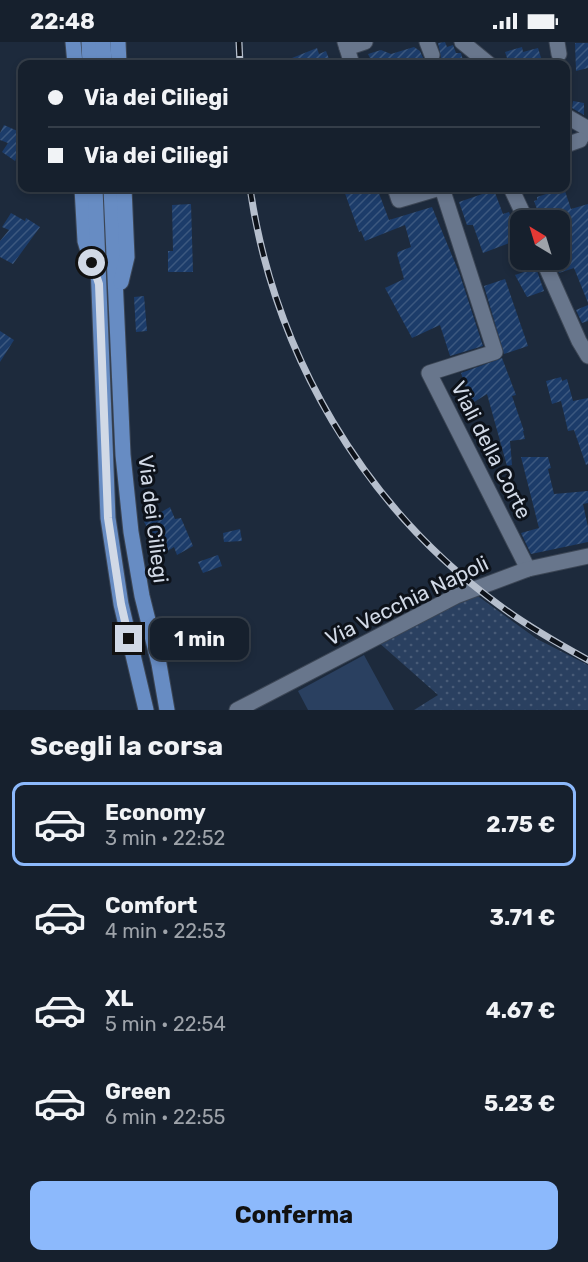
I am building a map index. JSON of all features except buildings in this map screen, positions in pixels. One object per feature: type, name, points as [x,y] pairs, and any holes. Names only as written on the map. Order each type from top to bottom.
[{"type":"main road","points":[[73,42],[75,60]]},
{"type":"main road","points":[[89,42],[90,60]]},
{"type":"main road","points":[[103,42],[104,60]]},
{"type":"main road","points":[[118,42],[119,60]]},
{"type":"main road","points":[[82,192],[85,241],[99,284]]},
{"type":"main road","name":"Via dei Ciliegi","points":[[95,192],[108,518],[121,604],[146,710]]},
{"type":"main road","name":"Via dei Ciliegi","points":[[111,192],[123,455],[131,532],[142,596],[159,664],[167,710]]},
{"type":"main road","points":[[117,299],[127,257],[124,192]]},
{"type":"street","points":[[351,60],[346,45],[365,42]]},
{"type":"street","points":[[462,42],[484,60]]},
{"type":"street","points":[[570,118],[585,127],[578,139]]},
{"type":"street","name":"Viali della Corte","points":[[396,192],[399,200],[427,192]]},
{"type":"street","name":"Viali della Corte","points":[[442,192],[495,352],[429,373],[528,569]]},
{"type":"street","points":[[513,192],[521,210]]},
{"type":"street","points":[[547,270],[588,356]]},
{"type":"street","name":"Via Vecchia Napoli","points":[[247,708],[456,596],[528,569],[588,556]]},
{"type":"shaded area","points":[[475,594],[537,639],[588,665],[588,710],[414,710],[438,695],[377,641]]},
{"type":"shaded area","points":[[364,655],[394,710],[308,710],[298,691]]},
{"type":"railway","points":[[239,42],[240,60]]},
{"type":"railway","points":[[251,192],[262,249],[280,309],[303,366],[332,421],[367,473],[406,521],[450,565],[510,613],[588,660]]},
{"type":"route","points":[[92,263],[99,284],[108,518],[121,604],[129,639]]}]
